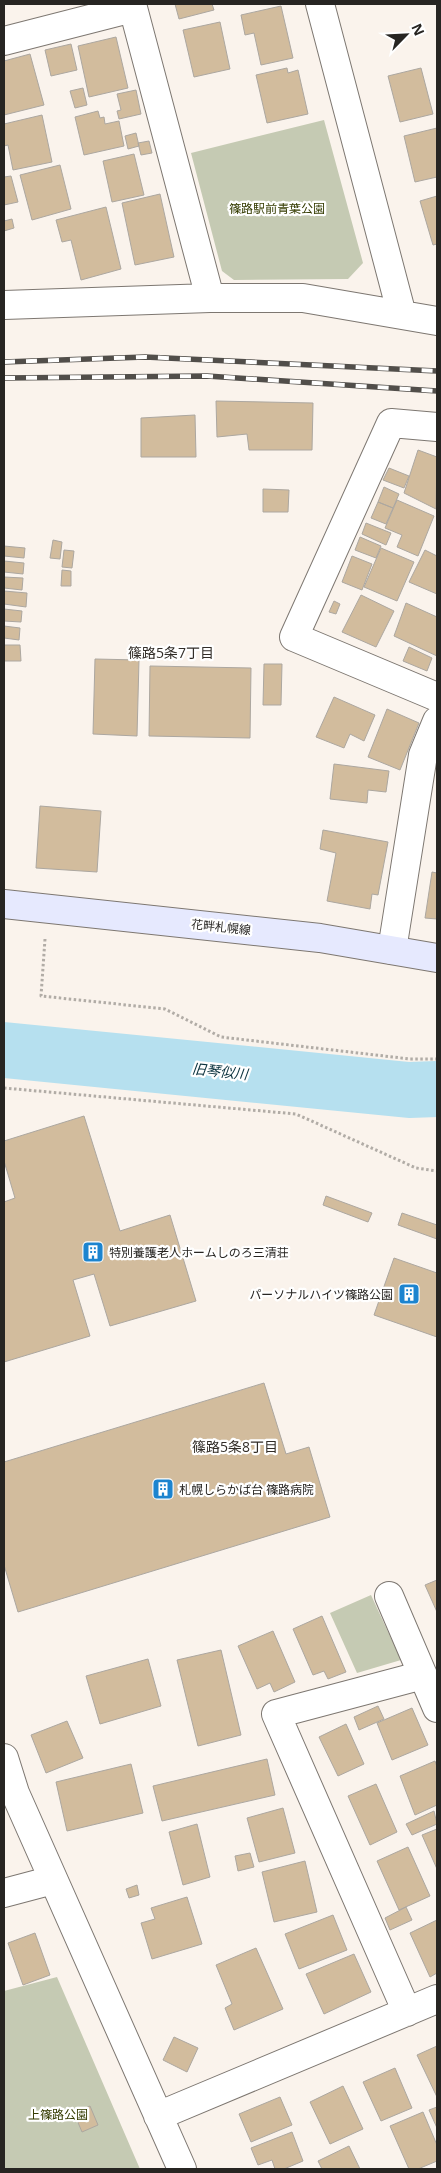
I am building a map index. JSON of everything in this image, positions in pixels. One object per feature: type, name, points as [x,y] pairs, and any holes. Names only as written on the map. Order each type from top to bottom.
[{"type":"main road","name":"花畔札幌線","points":[[4,904],[320,938],[437,958]]},
{"type":"street","points":[[320,4],[402,315]]},
{"type":"street","points":[[4,41],[132,6],[210,298]]},
{"type":"street","points":[[4,305],[210,298],[303,298],[437,321]]},
{"type":"street","points":[[437,427],[391,423],[294,637],[437,697]]},
{"type":"street","points":[[392,950],[423,755],[437,721]]},
{"type":"street","points":[[389,1596],[437,1708]]},
{"type":"street","points":[[407,2012],[276,1714],[423,1675]]},
{"type":"street","points":[[4,1758],[14,1793],[182,2169]]},
{"type":"street","points":[[4,1893],[53,1880]]},
{"type":"street","points":[[158,2116],[437,2000]]},
{"type":"path","points":[[45,938],[41,996],[165,1009],[221,1038],[410,1059],[437,1059]]},
{"type":"path","points":[[4,1088],[296,1114],[416,1168],[437,1171]]},
{"type":"green space","name":"篠路駅前青葉公園","points":[[324,120],[363,263],[348,279],[234,280],[222,271],[191,153]]},
{"type":"green space","points":[[371,1595],[401,1660],[357,1673],[330,1613]]},
{"type":"green space","name":"上篠路公園","points":[[57,1977],[140,2169],[4,2169],[4,1991]]},
{"type":"building","points":[[175,4],[212,4],[214,10],[179,19]]},
{"type":"building","points":[[281,6],[293,58],[261,65],[254,33],[245,35],[241,15]]},
{"type":"building","points":[[220,22],[230,69],[194,77],[183,30]]},
{"type":"building","points":[[116,37],[128,88],[89,97],[78,46]]},
{"type":"building","points":[[71,44],[77,70],[51,76],[45,50]]},
{"type":"building","points":[[30,54],[44,105],[4,115],[4,61]]},
{"type":"building","points":[[287,68],[288,73],[298,70],[308,114],[267,123],[256,75]]},
{"type":"building","points":[[421,68],[433,114],[400,122],[388,76]]},
{"type":"building","points":[[83,88],[87,105],[75,108],[70,91]]},
{"type":"building","points":[[136,90],[141,114],[119,119],[117,111],[121,110],[117,94]]},
{"type":"building","points":[[98,111],[100,118],[104,117],[105,124],[119,121],[124,146],[84,155],[75,117]]},
{"type":"building","points":[[42,115],[52,162],[13,170],[8,145],[4,146],[4,124]]},
{"type":"building","points":[[437,128],[437,177],[415,182],[404,136]]},
{"type":"building","points":[[136,133],[139,146],[128,149],[125,136]]},
{"type":"building","points":[[149,141],[152,153],[141,155],[138,143]]},
{"type":"building","points":[[134,154],[144,195],[112,202],[103,161]]},
{"type":"building","points":[[60,165],[71,209],[32,220],[20,175]]},
{"type":"building","points":[[11,176],[18,202],[4,205],[4,177]]},
{"type":"building","points":[[160,194],[174,257],[135,265],[122,203]]},
{"type":"building","points":[[437,196],[437,244],[433,245],[420,201]]},
{"type":"building","points":[[106,207],[121,269],[81,280],[71,240],[62,242],[56,220]]},
{"type":"building","points":[[12,219],[14,228],[4,231],[4,221]]},
{"type":"building","points":[[216,401],[313,403],[312,450],[249,450],[247,434],[217,437]]},
{"type":"building","points":[[195,415],[196,457],[141,457],[141,418]]},
{"type":"building","points":[[418,450],[437,457],[436,509],[404,493]]},
{"type":"building","points":[[389,468],[409,476],[404,488],[383,480]]},
{"type":"building","points":[[384,487],[399,494],[393,508],[378,502]]},
{"type":"building","points":[[263,489],[289,490],[288,512],[263,512]]},
{"type":"building","points":[[397,500],[434,516],[418,556],[397,547],[402,535],[385,528]]},
{"type":"building","points":[[378,502],[393,508],[386,524],[371,518]]},
{"type":"building","points":[[366,523],[391,533],[386,545],[362,534]]},
{"type":"building","points":[[360,537],[381,546],[376,558],[355,550]]},
{"type":"building","points":[[53,540],[62,542],[60,559],[50,558]]},
{"type":"building","points":[[4,546],[25,548],[24,558],[4,556]]},
{"type":"building","points":[[381,548],[414,562],[397,601],[364,587]]},
{"type":"building","points":[[64,550],[74,551],[72,568],[62,567]]},
{"type":"building","points":[[425,550],[437,556],[437,594],[409,582]]},
{"type":"building","points":[[352,556],[372,564],[362,590],[342,582]]},
{"type":"building","points":[[4,561],[24,563],[23,574],[4,572]]},
{"type":"building","points":[[62,570],[71,571],[71,586],[61,586]]},
{"type":"building","points":[[4,577],[23,578],[22,590],[4,588]]},
{"type":"building","points":[[4,591],[27,593],[26,607],[4,604]]},
{"type":"building","points":[[361,595],[394,611],[376,647],[342,632]]},
{"type":"building","points":[[334,601],[340,604],[336,614],[329,612]]},
{"type":"building","points":[[406,603],[437,617],[437,656],[394,636]]},
{"type":"building","points":[[4,609],[22,611],[21,622],[4,621]]},
{"type":"building","points":[[4,626],[20,628],[19,640],[4,638]]},
{"type":"building","points":[[4,645],[20,645],[21,661],[4,661]]},
{"type":"building","points":[[409,647],[432,658],[427,671],[403,661]]},
{"type":"building","points":[[95,659],[139,660],[137,736],[93,734]]},
{"type":"building","points":[[264,664],[282,664],[281,705],[263,705]]},
{"type":"building","points":[[150,666],[251,668],[250,738],[149,736]]},
{"type":"building","points":[[334,697],[375,715],[364,741],[350,734],[344,748],[316,737]]},
{"type":"building","points":[[387,709],[419,723],[400,770],[368,757]]},
{"type":"building","points":[[334,764],[389,771],[386,792],[368,790],[367,803],[330,799]]},
{"type":"building","points":[[40,806],[101,811],[97,872],[36,868]]},
{"type":"building","points":[[323,830],[388,842],[378,895],[372,894],[370,909],[327,901],[336,853],[320,849]]},
{"type":"building","points":[[432,872],[437,873],[437,919],[425,918]]},
{"type":"building","name":"特別養護老人ホームしのろ三清荘","points":[[84,1116],[120,1231],[170,1215],[196,1301],[110,1326],[94,1274],[73,1280],[90,1336],[4,1362],[4,1202],[15,1198],[4,1161],[4,1141]]},
{"type":"building","points":[[326,1196],[372,1213],[368,1222],[323,1205]]},
{"type":"building","points":[[402,1213],[437,1225],[437,1239],[398,1225]]},
{"type":"building","name":"パーソナルハイツ篠路公園","points":[[394,1258],[437,1273],[437,1337],[374,1315]]},
{"type":"building","name":"札幌しらかば台 篠路病院","points":[[264,1383],[286,1454],[309,1447],[330,1517],[18,1612],[4,1565],[4,1462]]},
{"type":"building","points":[[437,1580],[437,1612],[425,1585]]},
{"type":"building","points":[[322,1616],[346,1672],[328,1679],[324,1671],[313,1675],[293,1629]]},
{"type":"building","points":[[273,1631],[295,1682],[274,1692],[270,1683],[257,1689],[238,1646]]},
{"type":"building","points":[[221,1650],[241,1735],[198,1746],[177,1660]]},
{"type":"building","points":[[148,1659],[161,1706],[100,1724],[86,1676]]},
{"type":"building","points":[[378,1706],[384,1719],[359,1730],[354,1717]]},
{"type":"building","points":[[412,1708],[428,1745],[392,1760],[377,1723]]},
{"type":"building","points":[[67,1721],[83,1758],[46,1773],[31,1735]]},
{"type":"building","points":[[346,1724],[364,1764],[338,1776],[319,1737]]},
{"type":"building","points":[[267,1759],[275,1795],[162,1821],[153,1786]]},
{"type":"building","points":[[435,1761],[437,1767],[437,1805],[415,1815],[400,1776]]},
{"type":"building","points":[[131,1764],[143,1813],[67,1831],[56,1782]]},
{"type":"building","points":[[376,1784],[397,1832],[370,1845],[348,1796]]},
{"type":"building","points":[[283,1808],[295,1853],[259,1862],[247,1818]]},
{"type":"building","points":[[434,1811],[437,1824],[412,1835],[406,1824]]},
{"type":"building","points":[[197,1824],[210,1877],[183,1885],[169,1832]]},
{"type":"building","points":[[437,1829],[437,1869],[422,1835]]},
{"type":"building","points":[[408,1847],[430,1896],[399,1910],[377,1861]]},
{"type":"building","points":[[250,1853],[254,1867],[238,1871],[235,1856]]},
{"type":"building","points":[[305,1861],[317,1912],[274,1922],[262,1872]]},
{"type":"building","points":[[137,1885],[139,1895],[129,1898],[126,1889]]},
{"type":"building","points":[[187,1897],[202,1944],[152,1959],[141,1923],[155,1919],[151,1908]]},
{"type":"building","points":[[406,1907],[412,1920],[390,1930],[385,1918]]},
{"type":"building","points":[[333,1915],[347,1950],[299,1969],[285,1934]]},
{"type":"building","points":[[437,1920],[437,1973],[430,1977],[410,1933]]},
{"type":"building","points":[[35,1933],[50,1975],[23,1985],[8,1943]]},
{"type":"building","points":[[256,1948],[283,2009],[234,2030],[225,2008],[232,2004],[216,1965]]},
{"type":"building","points":[[354,1954],[371,1992],[324,2014],[306,1974]]},
{"type":"building","points":[[174,2037],[198,2048],[187,2072],[163,2060]]},
{"type":"building","points":[[437,2046],[437,2097],[417,2055]]},
{"type":"building","points":[[395,2068],[412,2108],[381,2121],[363,2082]]},
{"type":"building","points":[[343,2086],[363,2129],[330,2144],[310,2102]]},
{"type":"building","points":[[280,2097],[292,2125],[251,2142],[239,2114]]},
{"type":"building","points":[[90,2106],[98,2125],[82,2132],[74,2113]]},
{"type":"building","points":[[437,2107],[437,2128],[429,2110]]},
{"type":"building","points":[[423,2112],[437,2145],[437,2161],[418,2169],[409,2169],[390,2126]]},
{"type":"building","points":[[292,2132],[303,2161],[284,2169],[275,2169],[272,2160],[258,2165],[251,2148]]},
{"type":"building","points":[[349,2146],[360,2169],[322,2169],[318,2161]]},
{"type":"waterway","name":"旧琴似川","points":[[4,1050],[409,1090],[437,1089]]},
{"type":"railway","points":[[4,362],[145,357],[437,371]]},
{"type":"railway","points":[[4,378],[207,376],[437,391]]},
{"type":"place","name":"特別養護老人ホームしのろ三清荘","points":[[93,1252]]},
{"type":"place","name":"パーソナルハイツ篠路公園","points":[[409,1294]]},
{"type":"place","name":"札幌しらかば台 篠路病院","points":[[163,1489]]},
{"type":"district","name":"篠路5条7丁目","points":[[171,652]]},
{"type":"district","name":"篠路5条8丁目","points":[[235,1446]]}]
